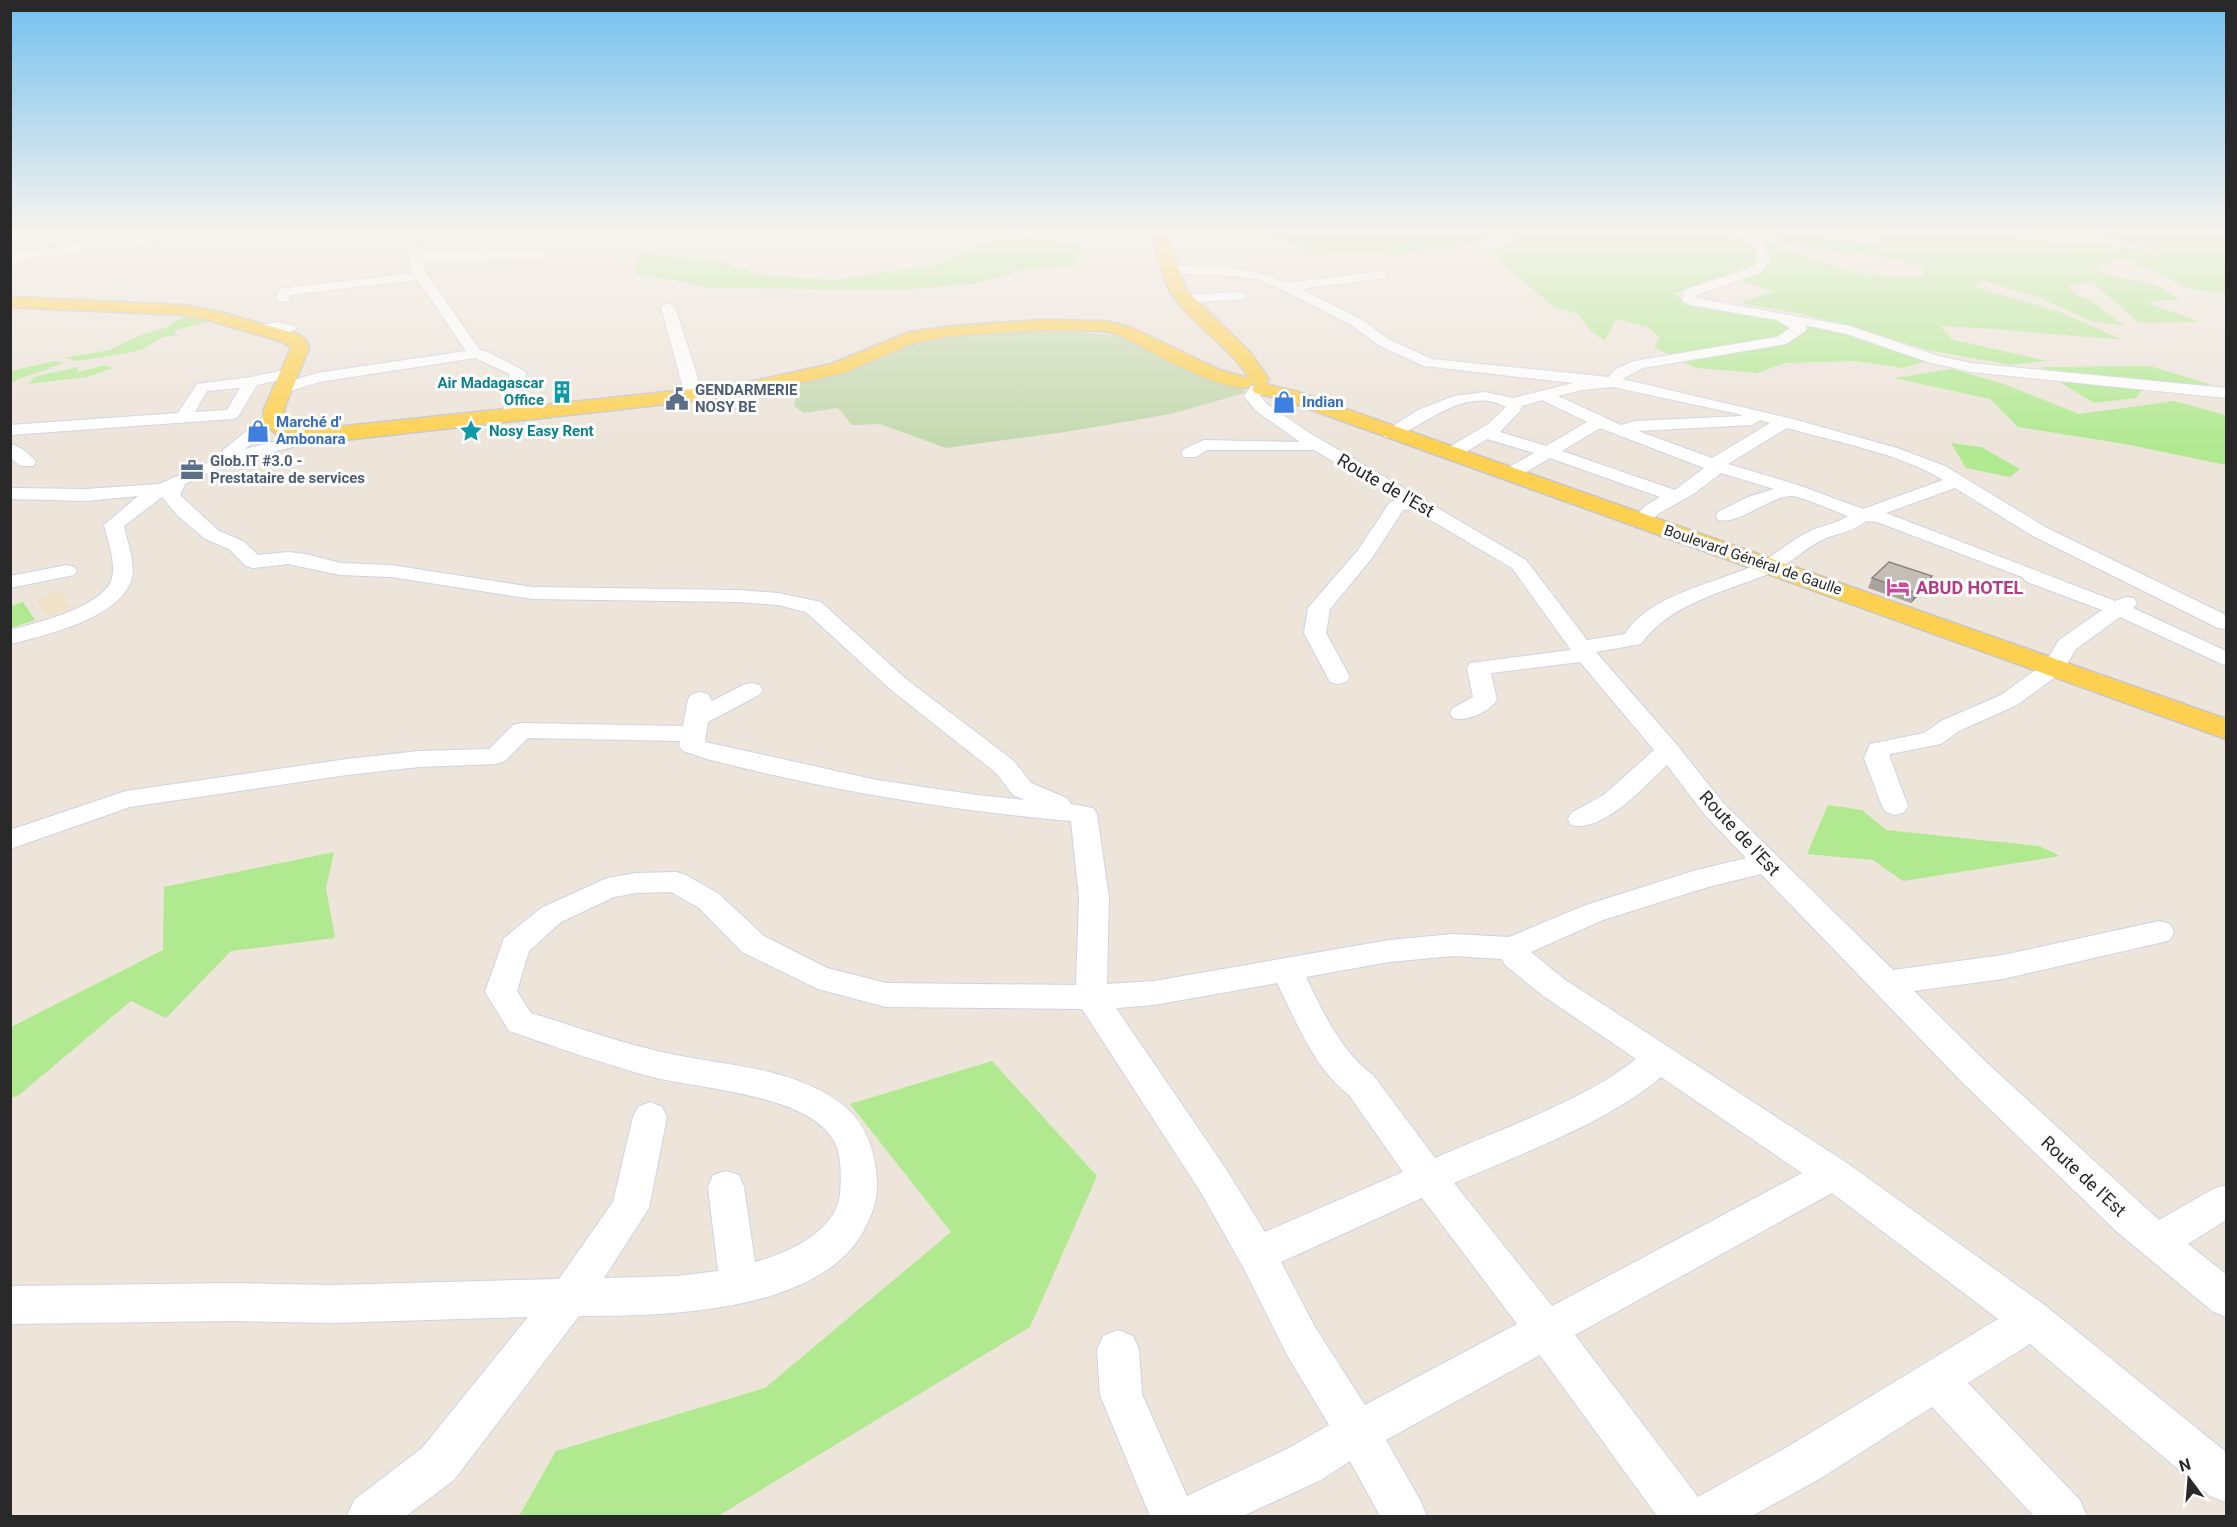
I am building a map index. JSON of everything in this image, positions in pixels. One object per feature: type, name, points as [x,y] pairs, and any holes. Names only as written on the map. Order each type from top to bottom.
[{"type":"main road","points":[[16,302],[175,309],[273,327],[298,343],[300,348],[273,417]]},
{"type":"main road","name":"Route de l'Est","points":[[1188,302],[1246,358],[1255,384]]},
{"type":"main road","name":"Boulevard Général de Gaulle","points":[[273,417],[274,422],[285,430],[317,436],[510,416],[749,388],[837,369],[910,338],[953,331],[1065,324],[1105,326],[1390,433],[1452,453],[2226,730]]},
{"type":"street","points":[[440,302],[475,354]]},
{"type":"street","points":[[1319,302],[1358,323],[1383,342],[1429,363],[1613,382],[1741,410],[1899,454],[1939,470],[2040,532],[2226,623]]},
{"type":"street","points":[[1696,302],[1808,321],[1863,334],[1925,357],[1999,372],[2165,384],[2226,393]]},
{"type":"street","points":[[668,307],[689,375],[692,396]]},
{"type":"street","points":[[1613,382],[1618,373],[1639,364],[1781,341],[1800,328],[1778,317]]},
{"type":"street","points":[[183,419],[202,387],[286,381],[475,354],[483,355],[518,372],[510,416]]},
{"type":"street","points":[[10,430],[232,414],[251,382]]},
{"type":"street","points":[[1390,433],[1433,409],[1453,401],[1486,397],[1513,402],[1582,385],[1613,382]]},
{"type":"street","name":"Route de l'Est","points":[[1255,384],[1252,396],[1262,408],[1317,445],[1519,564],[1584,651],[1668,750],[1714,809],[1992,1089],[2128,1218],[2226,1298]]},
{"type":"street","points":[[1542,394],[1599,422],[1713,465],[1793,485],[1863,515],[1880,517],[2029,573],[2034,578],[2131,614],[2226,659]]},
{"type":"street","points":[[1452,453],[1486,434],[1514,408],[1513,402]]},
{"type":"street","points":[[43,427],[58,410]]},
{"type":"street","points":[[221,461],[273,417]]},
{"type":"street","points":[[1621,430],[1635,426],[1669,428],[1767,418]]},
{"type":"street","points":[[1510,474],[1599,422]]},
{"type":"street","points":[[1713,465],[1764,436],[1769,430],[1787,422]]},
{"type":"street","points":[[1648,441],[1669,428],[1741,449]]},
{"type":"street","points":[[1486,434],[1511,439],[1673,495]]},
{"type":"street","points":[[10,638],[69,618],[111,596],[121,583],[123,567],[114,525],[132,508],[221,461],[317,436]]},
{"type":"street","points":[[1190,453],[1204,445],[1302,447],[1317,445]]},
{"type":"street","points":[[10,449],[27,462]]},
{"type":"street","points":[[1641,521],[1647,512],[1673,495],[1688,490],[1716,468],[1713,465]]},
{"type":"street","points":[[1462,713],[1485,700],[1478,668],[1584,651],[1633,639],[1641,626],[1693,594],[1769,566],[1817,535],[1845,526],[1863,515],[1957,481]]},
{"type":"street","points":[[1725,516],[1793,485]]},
{"type":"street","points":[[10,493],[86,495],[170,486]]},
{"type":"street","points":[[170,486],[171,496],[184,511],[212,535],[236,545],[253,562],[288,558],[340,568],[391,571],[533,593],[739,596],[778,599],[813,607],[898,684],[1005,767],[1023,789],[1084,814]]},
{"type":"street","points":[[1338,677],[1316,633],[1319,608],[1365,554],[1397,506],[1414,503],[1399,493]]},
{"type":"street","points":[[10,582],[67,571]]},
{"type":"street","points":[[1895,806],[1877,758],[1879,749],[1932,739],[1950,726],[2009,700],[2054,667],[2067,645],[2094,627],[2114,609],[2152,588]]},
{"type":"street","points":[[10,840],[126,799],[347,767],[419,759],[496,756],[522,730],[697,717],[751,690]]},
{"type":"street","points":[[697,717],[692,746],[716,754],[877,788],[977,804],[1084,814]]},
{"type":"street","points":[[1581,819],[1614,800],[1668,750]]},
{"type":"street","points":[[1084,814],[1094,898],[1091,997],[1158,1096],[1257,1254],[1301,1341],[1359,1432],[1404,1516]]},
{"type":"street","points":[[10,1305],[235,1302],[342,1304],[659,1295],[724,1289],[768,1278],[811,1260],[852,1220],[859,1192],[858,1157],[846,1126],[816,1105],[794,1094],[760,1084],[651,1063],[520,1022],[501,992],[515,946],[551,915],[607,888],[636,883],[676,882],[709,901],[753,944],[818,977],[886,995],[1091,997],[1154,993],[1389,951],[1453,945],[1512,948],[1593,913],[1703,878],[1767,863]]},
{"type":"street","points":[[1886,983],[2003,967],[2159,932]]},
{"type":"street","points":[[1512,948],[1516,957],[1553,987],[1834,1174],[2032,1320],[2226,1480]]},
{"type":"street","points":[[1286,968],[1327,1047],[1353,1080],[1361,1084],[1428,1178],[1547,1330],[1684,1516]]},
{"type":"street","points":[[1257,1254],[1572,1113],[1634,1080],[1659,1059]]},
{"type":"street","points":[[370,1516],[438,1464],[570,1296],[630,1208],[650,1117]]},
{"type":"street","points":[[1194,1516],[1305,1464],[1359,1432],[1834,1174]]},
{"type":"street","points":[[726,1187],[739,1285]]},
{"type":"street","points":[[2157,1242],[2226,1201]]},
{"type":"street","points":[[1709,1516],[1805,1462],[2032,1320]]},
{"type":"street","points":[[1118,1350],[1121,1395],[1173,1516]]},
{"type":"street","points":[[1936,1380],[2064,1516]]},
{"type":"shaded area","points":[[61,591],[71,608],[46,616],[36,599]]},
{"type":"green space","points":[[1548,302],[1687,302],[1834,328],[1927,361],[1903,368],[1856,361],[1785,363],[1758,373],[1696,368],[1654,347],[1660,338],[1648,327],[1616,319],[1605,341],[1591,331],[1578,314],[1554,307]]},
{"type":"green space","points":[[2027,302],[2060,312],[2121,339],[1940,326],[1953,340],[2047,361],[2010,365],[1928,350],[1804,314],[1740,303]]},
{"type":"green space","points":[[2050,302],[2094,302],[2125,326],[2091,321]]},
{"type":"green space","points":[[2115,302],[2151,302],[2148,303],[2200,322],[2139,323]]},
{"type":"green space","points":[[205,316],[204,320],[207,322],[176,330],[175,335],[183,335],[163,337],[143,349],[78,361],[63,358],[110,350],[138,336],[168,327],[182,318]]},
{"type":"green space","points":[[1051,329],[1117,336],[1248,392],[1171,414],[1065,432],[946,448],[880,424],[852,425],[838,408],[804,413],[794,406],[797,394],[788,394],[780,383],[818,377],[867,364],[931,336]]},
{"type":"green space","points":[[54,361],[64,363],[11,382],[11,371]]},
{"type":"green space","points":[[105,365],[113,368],[87,377],[28,384],[34,377],[78,367],[78,372]]},
{"type":"green space","points":[[2150,366],[2212,385],[2148,383],[2136,398],[2094,403],[2041,367]]},
{"type":"green space","points":[[1953,369],[2004,384],[2079,414],[2174,401],[2226,415],[2226,465],[2125,444],[2018,427],[1990,399],[1894,378]]},
{"type":"green space","points":[[1951,443],[1981,447],[2020,469],[2010,477],[1966,468]]},
{"type":"green space","points":[[23,602],[35,620],[11,628],[11,606]]},
{"type":"green space","points":[[1828,805],[1862,810],[1886,830],[2039,846],[2060,856],[1903,881],[1873,860],[1807,854]]},
{"type":"green space","points":[[334,852],[326,888],[335,938],[231,951],[166,1018],[131,1001],[19,1095],[11,1098],[11,1027],[163,950],[164,887]]},
{"type":"green space","points":[[992,1061],[1097,1176],[1030,1327],[718,1516],[519,1516],[556,1451],[765,1388],[951,1232],[850,1104]]},
{"type":"building","points":[[1889,562],[1932,576],[1915,593],[1872,578]]},
{"type":"place","name":"Air Madagascar Office","points":[[562,392]]},
{"type":"place","name":"GENDARMERIE NOSY BE","points":[[677,399]]},
{"type":"place","name":"Indian","points":[[1284,402]]},
{"type":"place","name":"Marché d' Ambonara","points":[[258,431]]},
{"type":"place","name":"Nosy Easy Rent","points":[[471,431]]},
{"type":"place","name":"Glob.IT #3.0 - Prestataire de services","points":[[192,470]]},
{"type":"place","name":"ABUD HOTEL","points":[[1898,587]]}]
